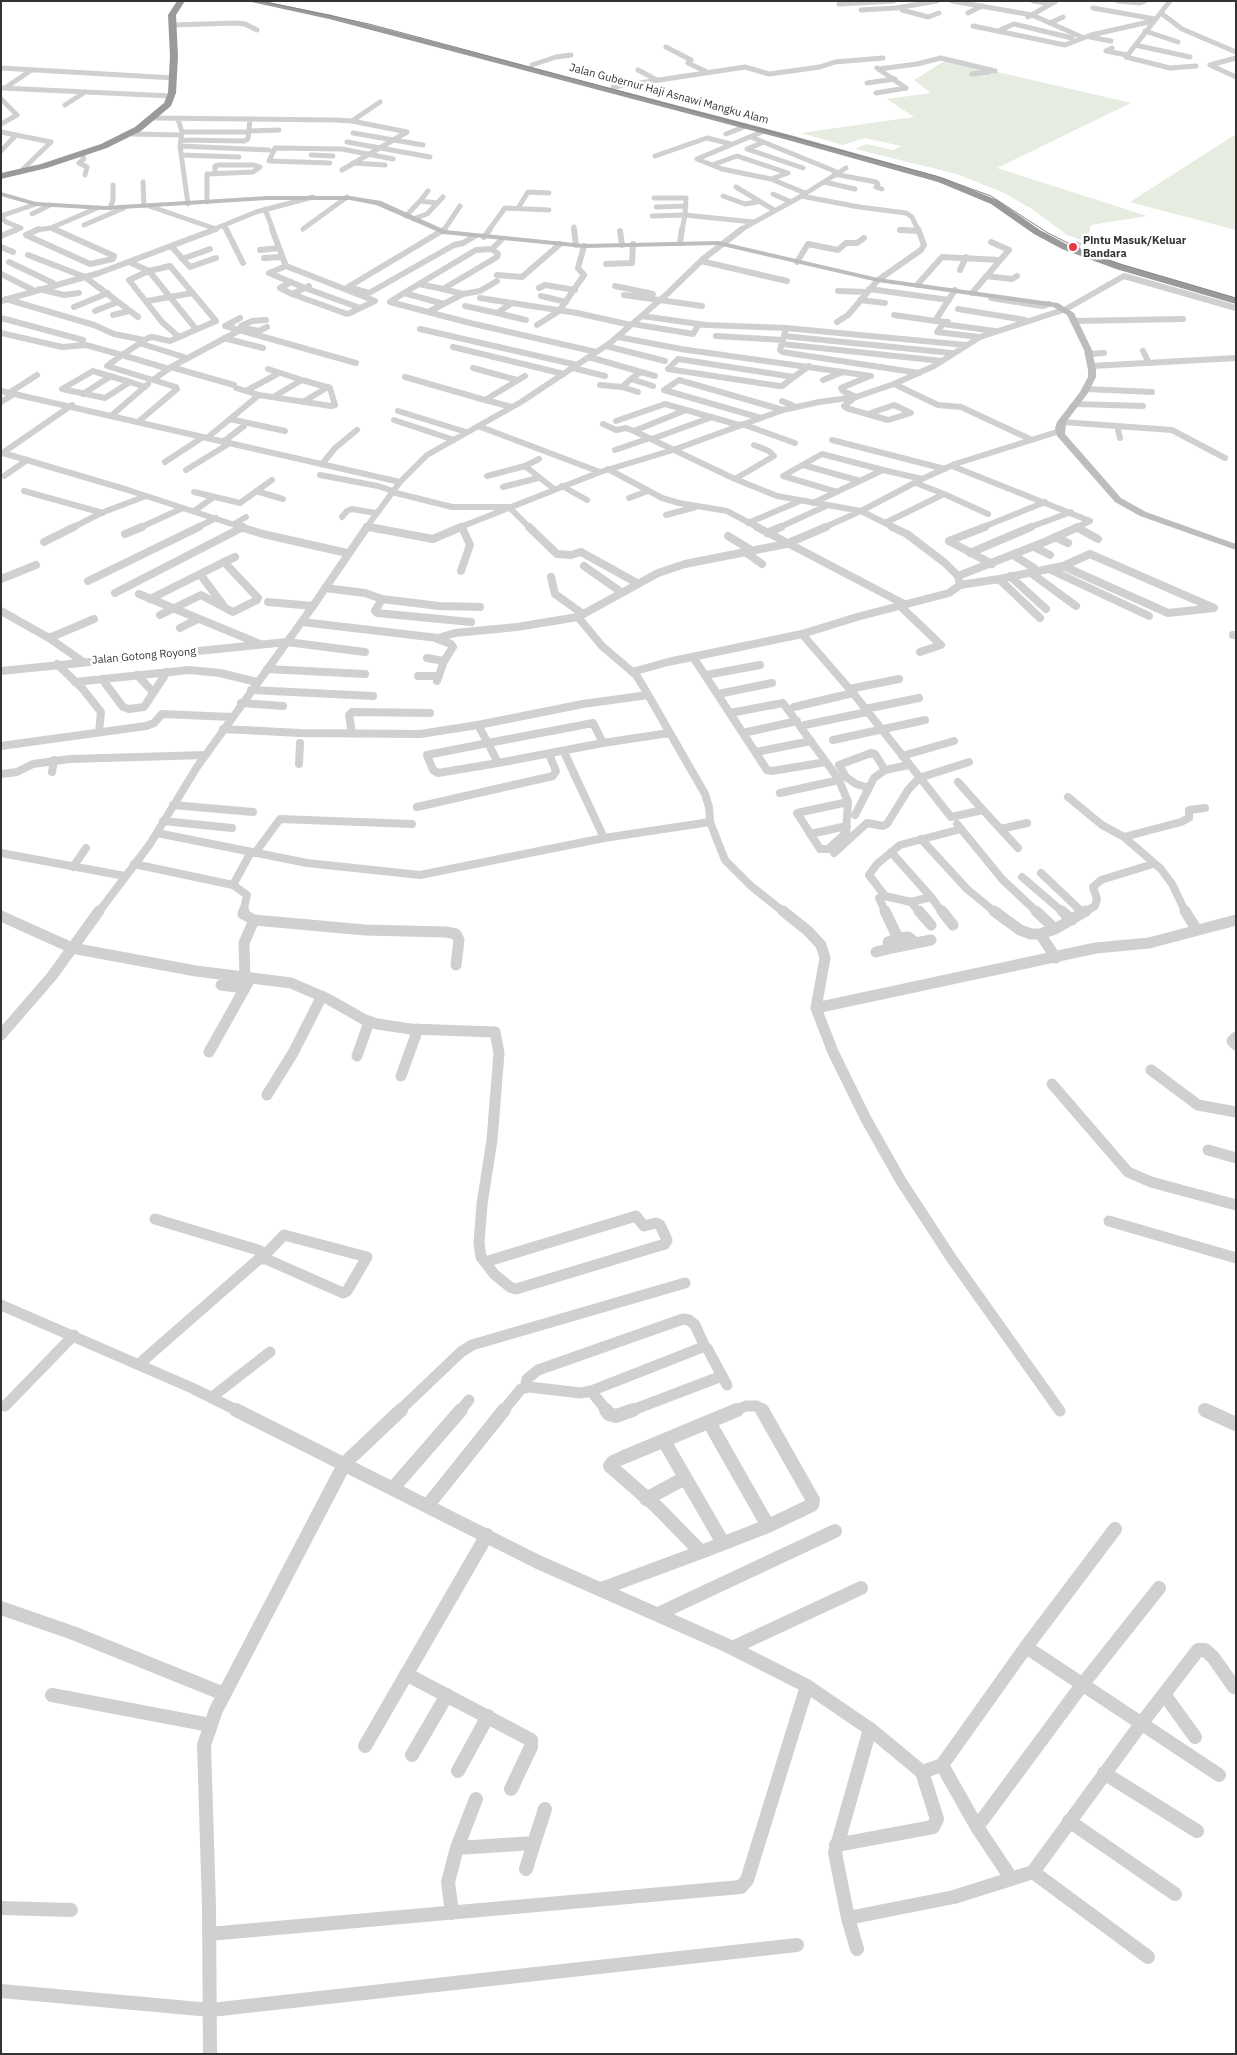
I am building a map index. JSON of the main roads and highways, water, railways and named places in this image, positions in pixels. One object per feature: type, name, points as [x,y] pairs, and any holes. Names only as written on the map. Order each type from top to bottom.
[{"type":"highway","points":[[1,176],[82,154],[104,146],[131,134],[154,118],[168,104],[171,96],[174,78],[174,19],[181,1]]},
{"type":"highway","points":[[174,19],[190,1]]},
{"type":"highway","name":"Jalan Gubernur Haji Asnawi Mangku Alam","points":[[251,1],[382,30],[764,131],[836,148]]},
{"type":"highway","name":"Jalan Gubernur Haji Asnawi Mangku Alam","points":[[268,1],[373,24],[532,65],[836,148],[941,180],[1000,205],[1032,229],[1073,247]]},
{"type":"highway","points":[[1073,247],[1236,295]]},
{"type":"highway","points":[[1073,247],[1120,267],[1236,300]]},
{"type":"tunnel","points":[[1075,245],[1080,247]]},
{"type":"tram line","points":[[261,1],[369,24],[936,176],[991,196],[1048,233],[1086,252],[1120,264],[1236,298]]},
{"type":"place","name":"Pintu Masuk/Keluar Bandara","points":[[1073,247]]}]
